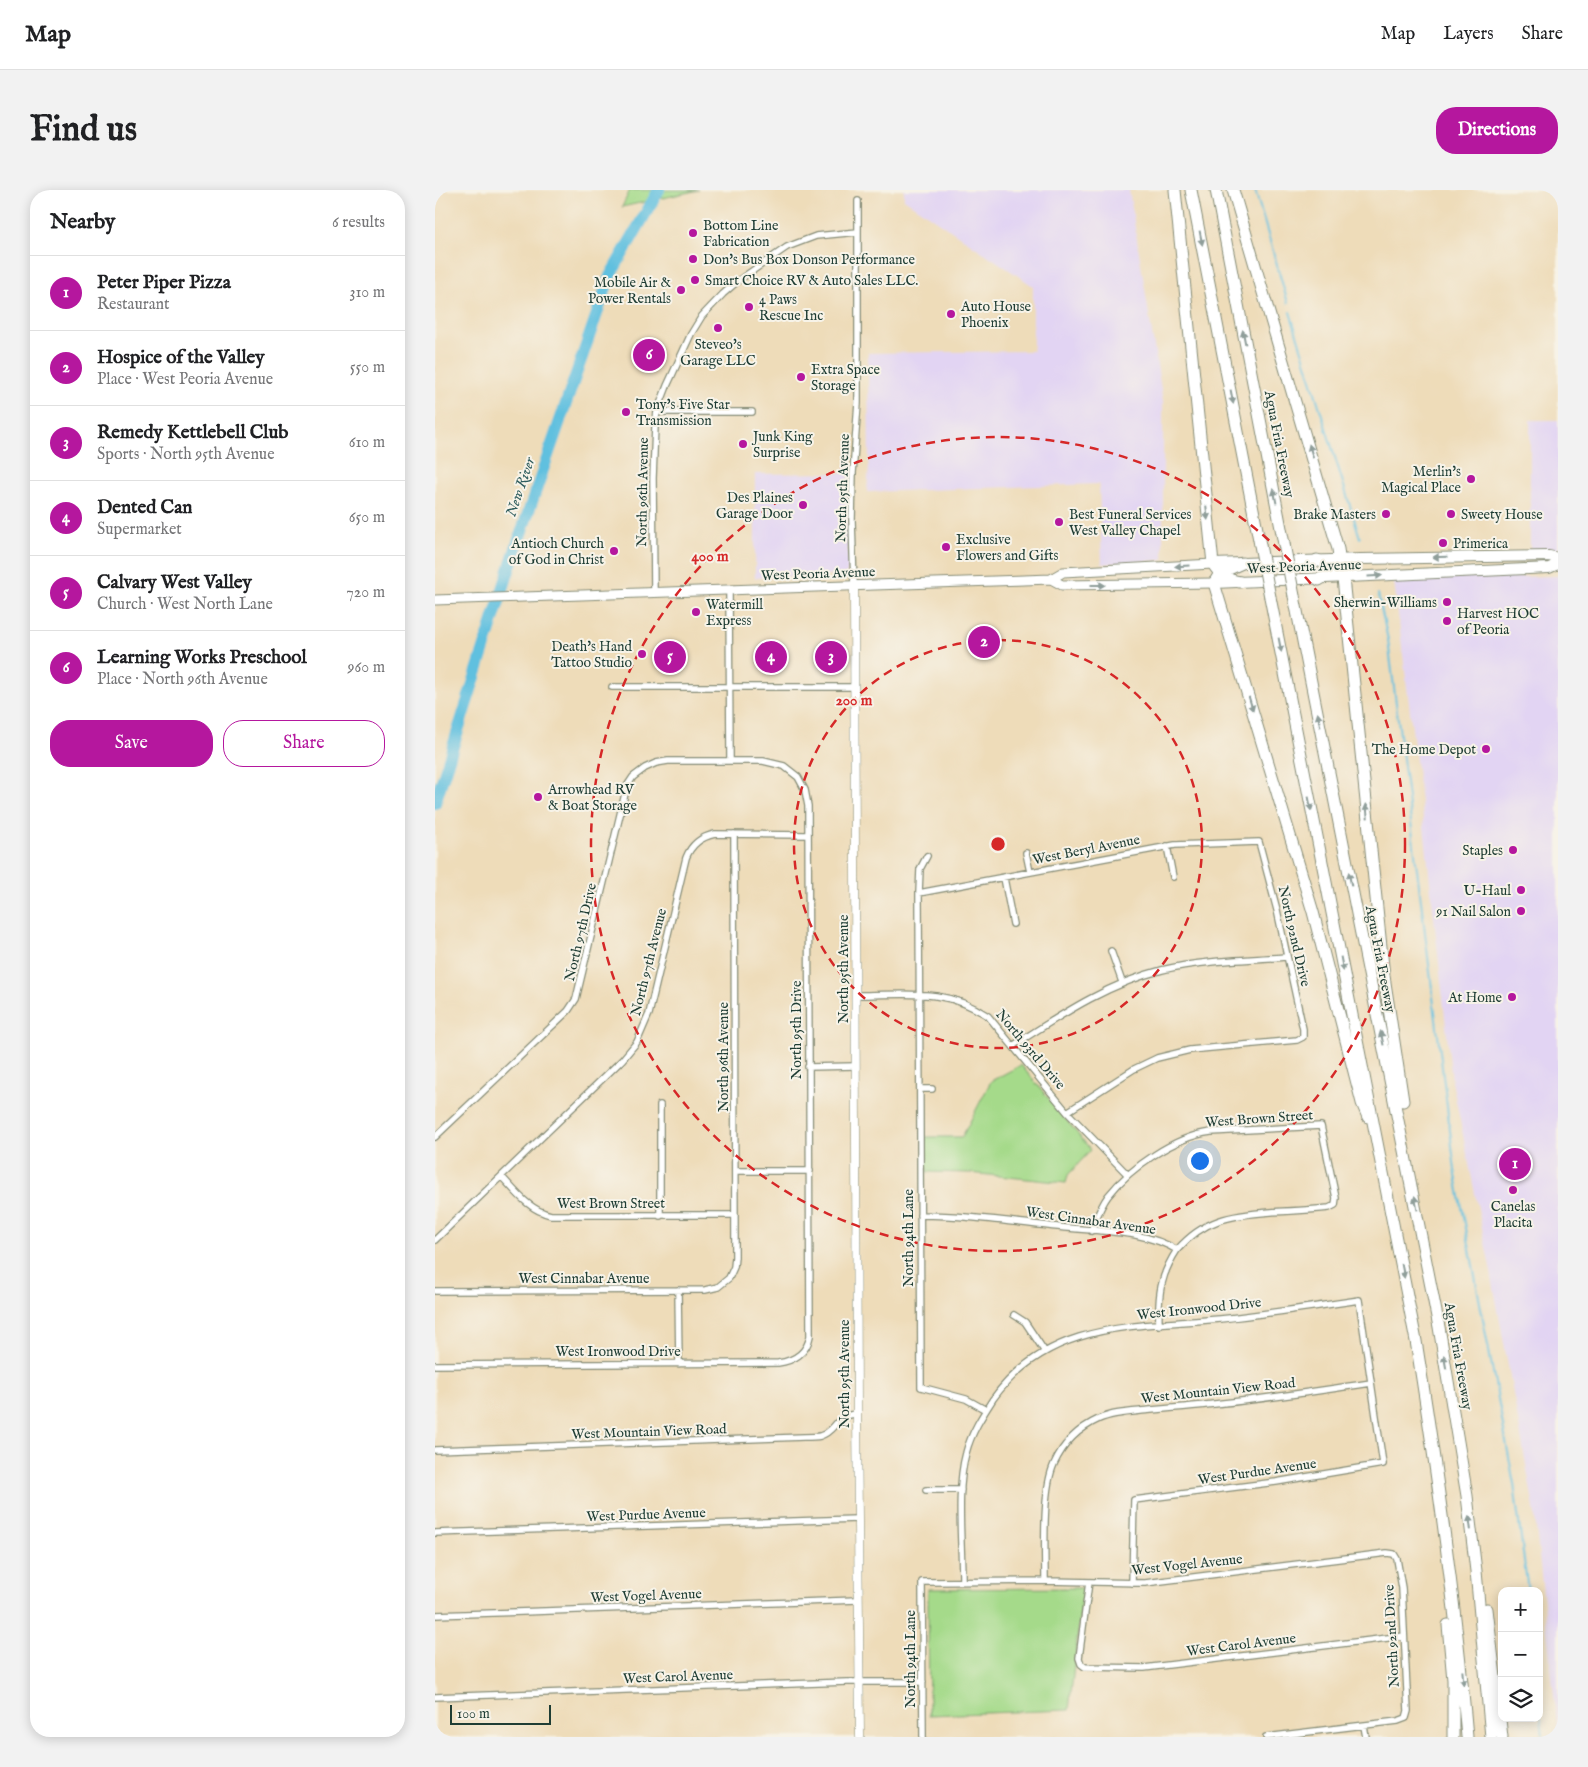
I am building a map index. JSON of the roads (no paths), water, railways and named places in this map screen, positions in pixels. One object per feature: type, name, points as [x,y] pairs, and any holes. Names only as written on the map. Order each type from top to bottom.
[{"type":"highway","points":[[1175,190],[1199,447],[1216,574],[1313,912],[1362,1103],[1377,1137]]},
{"type":"highway","points":[[1191,190],[1329,904],[1416,1340],[1432,1439],[1462,1672],[1467,1737]]},
{"type":"highway","name":"Agua Fria Freeway","points":[[1216,190],[1294,596],[1403,1137],[1441,1336],[1461,1452],[1476,1571],[1491,1737]]},
{"type":"highway","points":[[1233,190],[1308,441],[1343,578],[1384,976],[1405,1112],[1403,1137]]},
{"type":"highway","points":[[1317,560],[1338,563]]},
{"type":"highway","points":[[1216,574],[1242,563]]},
{"type":"highway","points":[[1319,580],[1338,563]]},
{"type":"highway","points":[[1216,574],[1228,580],[1240,582]]},
{"type":"highway","points":[[1432,1439],[1451,1651],[1453,1737]]},
{"type":"highway","points":[[1476,1571],[1488,1611],[1502,1737]]},
{"type":"main road","name":"West Peoria Avenue","points":[[1338,563],[1478,556],[1549,556],[1558,558]]},
{"type":"main road","points":[[1421,574],[1433,568],[1471,565],[1476,562],[1478,556]]},
{"type":"main road","name":"West Peoria Avenue","points":[[1242,563],[1317,560]]},
{"type":"main road","name":"West Peoria Avenue","points":[[1240,582],[1319,580],[1549,568],[1558,564]]},
{"type":"main road","name":"West Peoria Avenue","points":[[438,600],[1051,579],[1063,572],[1216,574]]},
{"type":"main road","name":"West Peoria Avenue","points":[[1051,579],[1062,585],[1216,574]]},
{"type":"street","name":"North 95th Avenue","points":[[858,201],[858,403],[852,520],[854,586],[858,1682],[860,1737]]},
{"type":"street","name":"North 96th Avenue","points":[[654,592],[653,478],[657,412],[691,334],[702,316],[723,294],[739,280],[787,248],[816,236],[858,232]]},
{"type":"street","points":[[657,412],[752,412]]},
{"type":"street","points":[[729,590],[730,761]]},
{"type":"street","points":[[612,687],[854,687]]},
{"type":"street","name":"North 97th Drive","points":[[435,1137],[569,1011],[577,999],[627,786],[633,777],[645,768],[663,761],[730,761]]},
{"type":"street","name":"North 95th Drive","points":[[730,761],[777,763],[791,770],[798,777],[807,798],[810,1336],[807,1346],[800,1355]]},
{"type":"street","name":"North 96th Avenue","points":[[729,1278],[735,1263],[734,834]]},
{"type":"street","name":"North 97th Avenue","points":[[435,1240],[622,1060],[637,1042],[649,1014],[685,858],[689,850],[707,836],[734,834],[808,835]]},
{"type":"street","name":"West Beryl Avenue","points":[[919,893],[1167,846],[1259,842]]},
{"type":"street","name":"North 92nd Drive","points":[[1067,1112],[1134,1069],[1157,1058],[1190,1050],[1297,1040],[1303,1037],[1303,1029],[1277,910],[1259,842]]},
{"type":"street","points":[[1167,846],[1173,877]]},
{"type":"street","points":[[1026,852],[1030,872]]},
{"type":"street","name":"North 94th Lane","points":[[927,856],[921,870],[919,893],[921,1387],[966,1399],[986,1410]]},
{"type":"street","points":[[1004,878],[1013,924]]},
{"type":"street","points":[[1111,951],[1123,982]]},
{"type":"street","points":[[1014,1045],[1080,1003],[1123,982],[1145,974],[1179,966],[1287,957]]},
{"type":"street","name":"North 93rd Drive","points":[[856,995],[920,994],[950,997],[973,1006],[988,1016],[1014,1045],[1067,1112],[1128,1175]]},
{"type":"street","points":[[808,1067],[856,1066]]},
{"type":"street","points":[[920,1089],[932,1089]]},
{"type":"street","points":[[659,1105],[660,1216]]},
{"type":"street","name":"West Brown Street","points":[[1091,1231],[1103,1204],[1128,1175],[1174,1144],[1202,1133],[1321,1126],[1336,1198],[1335,1205],[1329,1208],[1240,1214],[1221,1219],[1198,1230],[1177,1250]]},
{"type":"street","points":[[736,1171],[810,1171]]},
{"type":"street","name":"West Brown Street","points":[[502,1177],[529,1205],[539,1212],[546,1214],[735,1215]]},
{"type":"street","name":"West Cinnabar Avenue","points":[[920,1215],[955,1216],[1144,1236],[1177,1250]]},
{"type":"street","points":[[1159,1325],[1158,1302],[1161,1282],[1165,1270],[1177,1250]]},
{"type":"street","name":"West Cinnabar Avenue","points":[[435,1291],[713,1289],[723,1284],[729,1278]]},
{"type":"street","points":[[678,1290],[679,1364]]},
{"type":"street","name":"West Ironwood Drive","points":[[962,1581],[961,1490],[966,1454],[979,1421],[1009,1378],[1027,1363],[1069,1340],[1088,1333],[1266,1314],[1359,1300],[1371,1383]]},
{"type":"street","points":[[1014,1316],[1025,1322],[1045,1352]]},
{"type":"street","name":"West Ironwood Drive","points":[[435,1364],[778,1363],[792,1360],[800,1355]]},
{"type":"street","name":"West Mountain View Road","points":[[1045,1581],[1049,1478],[1061,1451],[1073,1436],[1099,1419],[1123,1413],[1269,1398],[1371,1383]]},
{"type":"street","name":"West Purdue Avenue","points":[[1132,1583],[1134,1500],[1276,1482],[1383,1464],[1371,1383]]},
{"type":"street","name":"West Mountain View Road","points":[[435,1450],[820,1436],[841,1417],[847,1414],[857,1414]]},
{"type":"street","points":[[926,1490],[961,1490]]},
{"type":"street","name":"West Purdue Avenue","points":[[435,1533],[857,1519]]},
{"type":"street","name":"West Vogel Avenue","points":[[922,1582],[1045,1581],[1132,1583],[1387,1553],[1394,1554]]},
{"type":"street","name":"North 92nd Drive","points":[[1365,1726],[1398,1721],[1406,1718],[1408,1711],[1402,1588],[1397,1559],[1394,1554]]},
{"type":"street","name":"North 94th Lane","points":[[922,1582],[923,1737]]},
{"type":"street","name":"West Carol Avenue","points":[[1089,1582],[1079,1658],[1081,1664],[1085,1667],[1144,1668],[1404,1636]]},
{"type":"street","name":"West Vogel Avenue","points":[[435,1615],[858,1600]]},
{"type":"street","name":"West Carol Avenue","points":[[435,1697],[858,1682],[923,1682]]},
{"type":"street","points":[[1266,1737],[1365,1726],[1365,1737]]},
{"type":"waterway","name":"New River","points":[[435,803],[516,548],[610,276],[659,190]]},
{"type":"waterway","points":[[1255,190],[1288,303]]},
{"type":"waterway","points":[[1290,312],[1360,538]]},
{"type":"waterway","points":[[1378,594],[1388,640],[1455,1170],[1514,1484],[1527,1587]]},
{"type":"waterway","points":[[1541,1722],[1543,1737]]},
{"type":"place","name":"Bottom Line Fabrication","points":[[693,233]]},
{"type":"place","name":"Don's Bus Box Donson Performance","points":[[693,259]]},
{"type":"place","name":"Smart Choice RV & Auto Sales LLC.","points":[[695,280]]},
{"type":"place","name":"Mobile Air & Power Rentals","points":[[681,290]]},
{"type":"place","name":"4 Paws Rescue Inc","points":[[749,307]]},
{"type":"place","name":"Auto House Phoenix","points":[[951,314]]},
{"type":"place","name":"Steveo's Garage LLC","points":[[718,328]]},
{"type":"place","name":"Learning Works Preschool","points":[[649,355]]},
{"type":"place","name":"Extra Space Storage","points":[[801,377]]},
{"type":"place","name":"Tony's Five Star Transmission","points":[[626,412]]},
{"type":"place","name":"Junk King Surprise","points":[[743,444]]},
{"type":"place","name":"Merlin's Magical Place","points":[[1471,479]]},
{"type":"place","name":"Des Plaines Garage Door","points":[[803,505]]},
{"type":"place","name":"Brake Masters","points":[[1386,514]]},
{"type":"place","name":"Sweety House","points":[[1451,514]]},
{"type":"place","name":"Best Funeral Services West Valley Chapel","points":[[1059,522]]},
{"type":"place","name":"Primerica","points":[[1443,543]]},
{"type":"place","name":"Exclusive Flowers and Gifts","points":[[946,547]]},
{"type":"place","name":"Antioch Church of God in Christ","points":[[614,551]]},
{"type":"place","name":"Sherwin-Williams","points":[[1447,602]]},
{"type":"place","name":"Watermill Express","points":[[696,612]]},
{"type":"place","name":"Harvest HOC of Peoria","points":[[1447,621]]},
{"type":"place","name":"Hospice of the Valley","points":[[984,642]]},
{"type":"place","name":"Death's Hand Tattoo Studio","points":[[642,654]]},
{"type":"place","name":"Calvary West Valley","points":[[670,657]]},
{"type":"place","name":"Dented Can","points":[[771,657]]},
{"type":"place","name":"Remedy Kettlebell Club","points":[[831,657]]},
{"type":"place","name":"The Home Depot","points":[[1486,749]]},
{"type":"place","name":"Arrowhead RV & Boat Storage","points":[[538,797]]},
{"type":"place","name":"Staples","points":[[1513,850]]},
{"type":"place","name":"U-Haul","points":[[1521,890]]},
{"type":"place","name":"91 Nail Salon","points":[[1521,911]]},
{"type":"place","name":"At Home","points":[[1512,997]]},
{"type":"place","name":"Peter Piper Pizza","points":[[1515,1164]]},
{"type":"place","name":"Canelas Placita","points":[[1513,1190]]}]
